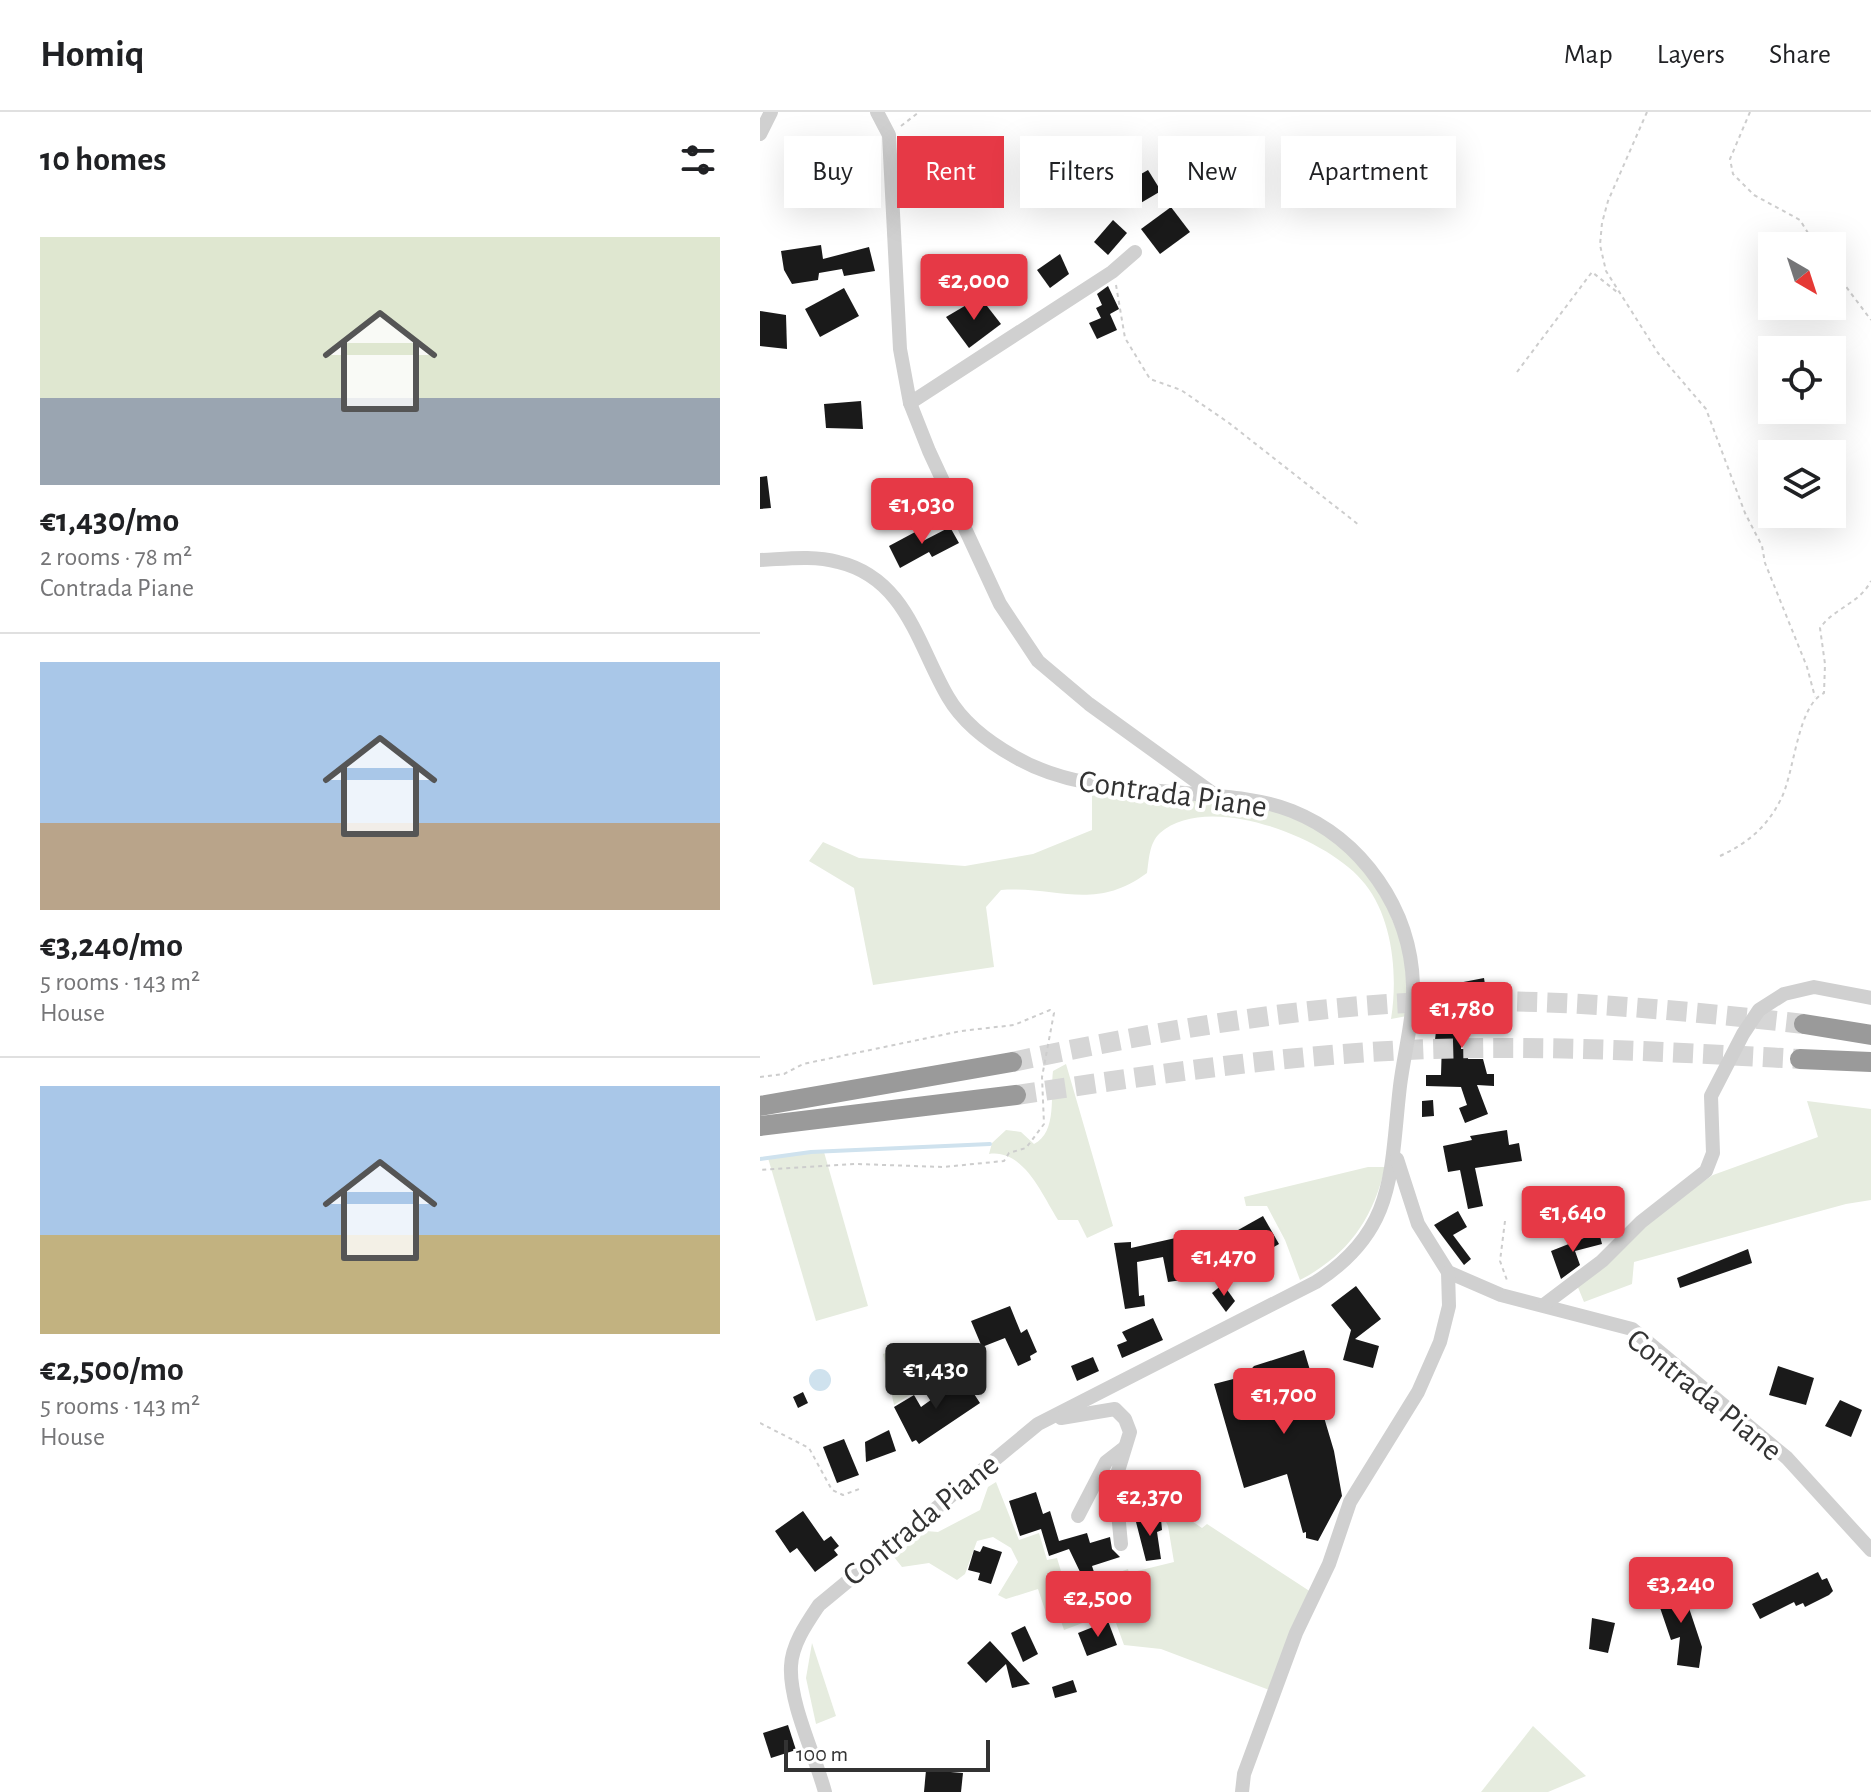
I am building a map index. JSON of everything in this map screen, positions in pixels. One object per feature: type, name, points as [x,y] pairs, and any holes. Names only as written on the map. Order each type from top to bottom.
[{"type":"highway","points":[[1804,1024],[1871,1035]]},
{"type":"highway","points":[[1800,1059],[1871,1062]]},
{"type":"highway","points":[[760,1106],[1012,1062]]},
{"type":"highway","points":[[760,1126],[1016,1095]]},
{"type":"street","points":[[760,134],[771,112]]},
{"type":"street","points":[[877,112],[889,135],[900,349],[910,403],[1000,604],[1038,661],[1089,704],[1215,795]]},
{"type":"street","points":[[910,403],[1112,272],[1135,252]]},
{"type":"street","name":"Contrada Piane","points":[[760,560],[836,561],[857,567],[876,580],[907,612],[949,699],[982,735],[1033,768],[1099,785],[1261,802],[1290,810],[1319,825],[1347,845],[1389,895],[1409,949],[1413,985],[1395,1154],[1388,1190],[1377,1217],[1356,1248],[1325,1276],[1038,1424],[819,1605],[806,1624],[791,1666],[794,1693],[825,1792]]},
{"type":"street","points":[[1545,1304],[1602,1261],[1641,1222],[1706,1171],[1712,1160],[1711,1096],[1759,1010],[1784,994],[1814,987],[1871,998]]},
{"type":"street","name":"Contrada Piane","points":[[1395,1154],[1418,1224],[1448,1272],[1508,1296],[1632,1329],[1787,1458],[1871,1550]]},
{"type":"street","points":[[1242,1792],[1244,1774],[1296,1633],[1329,1564],[1350,1502],[1418,1392],[1440,1342],[1449,1306],[1448,1272]]},
{"type":"street","points":[[1038,1424],[1094,1410],[1115,1409],[1125,1419],[1130,1432],[1115,1481],[1121,1544]]},
{"type":"street","points":[[1078,1516],[1106,1462],[1124,1447]]},
{"type":"path","points":[[889,135],[919,112]]},
{"type":"path","points":[[1647,112],[1608,201],[1602,223],[1600,245],[1606,271],[1658,353],[1706,409],[1717,444],[1762,546],[1765,563],[1807,667],[1815,697]]},
{"type":"path","points":[[1750,112],[1730,159],[1733,174],[1754,195],[1800,220],[1807,232]]},
{"type":"path","points":[[1112,272],[1125,338],[1150,379],[1181,390],[1229,423],[1359,525]]},
{"type":"path","points":[[1517,372],[1592,272],[1618,292]]},
{"type":"path","points":[[1846,287],[1871,320]]},
{"type":"path","points":[[1720,856],[1744,845],[1758,833],[1781,799],[1807,711],[1815,697],[1824,693],[1825,664],[1820,628],[1827,618],[1852,604],[1871,581]]},
{"type":"path","points":[[760,1170],[856,1164],[943,1167]]},
{"type":"path","points":[[1505,1221],[1500,1261],[1509,1285],[1508,1296]]},
{"type":"path","points":[[760,1423],[809,1448],[832,1490],[843,1495],[862,1488]]},
{"type":"shaded area","points":[[1092,793],[1226,802],[1286,812],[1332,837],[1379,887],[1409,961],[1407,1016],[1391,1019],[1394,985],[1391,948],[1382,914],[1365,884],[1348,867],[1298,837],[1237,818],[1208,816],[1181,821],[1160,833],[1152,847],[1147,873],[1110,892],[1076,895],[1001,890],[986,907],[994,967],[873,985],[854,888],[809,861],[823,842],[859,858],[965,866],[1033,854],[1092,830]]},
{"type":"shaded area","points":[[1066,1064],[1113,1226],[1087,1238],[1078,1220],[1058,1220],[1022,1166],[1001,1154],[989,1154],[992,1143],[1006,1130],[1021,1132],[1034,1144],[1042,1138],[1050,1121],[1053,1071]]},
{"type":"shaded area","points":[[1807,1101],[1871,1109],[1871,1200],[1846,1204],[1634,1262],[1632,1284],[1584,1302],[1577,1285],[1661,1211],[1713,1175],[1818,1137]]},
{"type":"shaded area","points":[[824,1152],[868,1306],[816,1321],[768,1158]]},
{"type":"shaded area","points":[[1368,1167],[1385,1167],[1373,1203],[1356,1234],[1332,1259],[1300,1280],[1285,1240],[1267,1206],[1246,1206],[1244,1197]]},
{"type":"shaded area","points":[[912,1343],[929,1383],[894,1405],[883,1354]]},
{"type":"shaded area","points":[[1127,1477],[1202,1528],[1207,1524],[1311,1592],[1272,1691],[1161,1649],[1124,1645],[1112,1612],[1064,1630],[1058,1612],[1047,1616],[1038,1589],[1006,1599],[998,1595],[1018,1562],[1011,1548],[993,1537],[977,1541],[965,1574],[957,1580],[929,1563],[902,1567],[894,1557],[926,1531],[938,1532],[980,1510],[988,1487],[996,1482],[1019,1540],[1039,1533],[1047,1560],[1057,1558],[1067,1591],[1128,1569],[1129,1573],[1174,1562],[1168,1526],[1160,1510],[1127,1514]]},
{"type":"shaded area","points":[[812,1643],[836,1716],[816,1724],[806,1678]]},
{"type":"shaded area","points":[[1533,1726],[1586,1776],[1548,1792],[1481,1792]]},
{"type":"water","points":[[816,1369],[824,1369],[831,1380],[824,1391],[816,1391],[809,1384],[809,1376]]},
{"type":"building","points":[[1148,170],[1158,186],[1158,193],[1142,202],[1142,173]]},
{"type":"building","points":[[1172,208],[1190,232],[1160,254],[1141,229]]},
{"type":"building","points":[[1113,220],[1127,233],[1108,255],[1094,242]]},
{"type":"building","points":[[821,245],[823,259],[869,247],[875,271],[844,276],[842,269],[819,273],[818,280],[792,284],[784,270],[781,251]]},
{"type":"building","points":[[1060,254],[1069,274],[1050,288],[1037,270]]},
{"type":"building","points":[[1108,286],[1119,309],[1110,314],[1117,330],[1097,339],[1089,323],[1101,318],[1096,308],[1102,305],[1097,294]]},
{"type":"building","points":[[844,288],[859,316],[820,337],[805,309]]},
{"type":"building","points":[[980,297],[1001,324],[969,348],[946,317]]},
{"type":"building","points":[[760,311],[786,315],[787,349],[760,346]]},
{"type":"building","points":[[861,401],[863,429],[826,428],[824,404]]},
{"type":"building","points":[[767,476],[771,508],[760,509],[760,477]]},
{"type":"building","points":[[950,527],[959,543],[932,557],[929,552],[900,568],[889,546],[917,531],[923,541]]},
{"type":"building","points":[[1484,978],[1488,1003],[1464,1009],[1461,1049],[1469,1049],[1468,1059],[1483,1059],[1487,1074],[1494,1074],[1494,1086],[1477,1085],[1488,1114],[1465,1123],[1459,1108],[1467,1105],[1461,1087],[1426,1086],[1426,1075],[1441,1075],[1442,1041],[1435,1040],[1438,1013],[1453,1014],[1448,985]]},
{"type":"building","points":[[1433,1100],[1434,1116],[1422,1117],[1422,1101]]},
{"type":"building","points":[[1507,1130],[1509,1145],[1519,1143],[1522,1161],[1475,1168],[1483,1206],[1468,1209],[1460,1170],[1448,1172],[1443,1146],[1472,1140],[1470,1136]]},
{"type":"building","points":[[1458,1211],[1467,1227],[1453,1235],[1471,1259],[1464,1265],[1434,1225]]},
{"type":"building","points":[[1263,1216],[1279,1244],[1247,1263],[1231,1234]]},
{"type":"building","points":[[1599,1232],[1602,1244],[1575,1251],[1580,1265],[1561,1279],[1551,1251]]},
{"type":"building","points":[[1180,1237],[1189,1279],[1168,1282],[1163,1257],[1137,1262],[1139,1296],[1144,1295],[1145,1306],[1125,1309],[1114,1243],[1131,1242],[1131,1248]]},
{"type":"building","points":[[1748,1249],[1752,1263],[1680,1288],[1677,1278]]},
{"type":"building","points":[[1223,1284],[1235,1301],[1226,1312],[1212,1293]]},
{"type":"building","points":[[1356,1286],[1381,1319],[1355,1339],[1379,1346],[1373,1368],[1343,1360],[1351,1330],[1331,1305]]},
{"type":"building","points":[[1010,1306],[1021,1333],[1027,1329],[1037,1352],[1030,1356],[1031,1360],[1018,1366],[1005,1338],[982,1347],[971,1321]]},
{"type":"building","points":[[1153,1318],[1163,1340],[1122,1358],[1117,1345],[1127,1341],[1122,1332]]},
{"type":"building","points":[[1304,1350],[1334,1451],[1342,1496],[1318,1541],[1306,1538],[1306,1532],[1303,1533],[1287,1474],[1244,1488],[1214,1384],[1245,1376],[1254,1366]]},
{"type":"building","points":[[1093,1357],[1099,1371],[1077,1381],[1071,1366]]},
{"type":"building","points":[[1778,1366],[1814,1378],[1806,1405],[1769,1395]]},
{"type":"building","points":[[963,1377],[980,1403],[919,1444],[916,1440],[912,1442],[894,1407],[914,1395],[921,1407]]},
{"type":"building","points":[[803,1392],[808,1403],[798,1408],[793,1397]]},
{"type":"building","points":[[1840,1400],[1862,1410],[1851,1437],[1825,1426]]},
{"type":"building","points":[[889,1430],[896,1451],[866,1462],[865,1442]]},
{"type":"building","points":[[844,1439],[859,1475],[837,1483],[823,1447]]},
{"type":"building","points":[[1036,1492],[1043,1514],[1050,1511],[1059,1541],[1087,1533],[1090,1543],[1110,1537],[1112,1549],[1120,1557],[1092,1566],[1094,1572],[1082,1576],[1069,1549],[1049,1556],[1041,1529],[1020,1536],[1009,1501]]},
{"type":"building","points":[[803,1511],[824,1541],[831,1536],[839,1546],[834,1550],[838,1555],[815,1572],[797,1548],[790,1553],[775,1531]]},
{"type":"building","points":[[1161,1519],[1162,1530],[1157,1532],[1161,1559],[1146,1561],[1136,1522]]},
{"type":"building","points":[[983,1546],[1002,1552],[991,1584],[978,1580],[980,1573],[968,1570],[974,1550],[980,1552]]},
{"type":"building","points":[[1818,1572],[1822,1580],[1827,1578],[1833,1591],[1829,1595],[1805,1607],[1803,1603],[1796,1606],[1794,1602],[1760,1619],[1752,1604]]},
{"type":"building","points":[[1681,1584],[1702,1647],[1699,1668],[1677,1665],[1680,1637],[1671,1640],[1655,1593]]},
{"type":"building","points":[[1592,1618],[1615,1623],[1608,1653],[1589,1649]]},
{"type":"building","points":[[1108,1621],[1117,1645],[1087,1656],[1078,1633]]},
{"type":"building","points":[[1025,1626],[1038,1654],[1023,1662],[1011,1633]]},
{"type":"building","points":[[990,1641],[1030,1684],[1012,1688],[1006,1664],[986,1683],[967,1663]]},
{"type":"building","points":[[1073,1680],[1077,1692],[1055,1698],[1052,1687]]},
{"type":"building","points":[[788,1725],[796,1750],[771,1758],[763,1733]]},
{"type":"building","points":[[926,1770],[963,1773],[961,1792],[924,1792]]},
{"type":"waterway","points":[[760,1159],[811,1152],[990,1144]]},
{"type":"tunnel","points":[[1012,1062],[1130,1038],[1248,1019],[1368,1005],[1428,1002],[1607,1006],[1804,1024]]},
{"type":"tunnel","points":[[1016,1095],[1260,1062],[1407,1050],[1554,1048],[1800,1059]]}]
